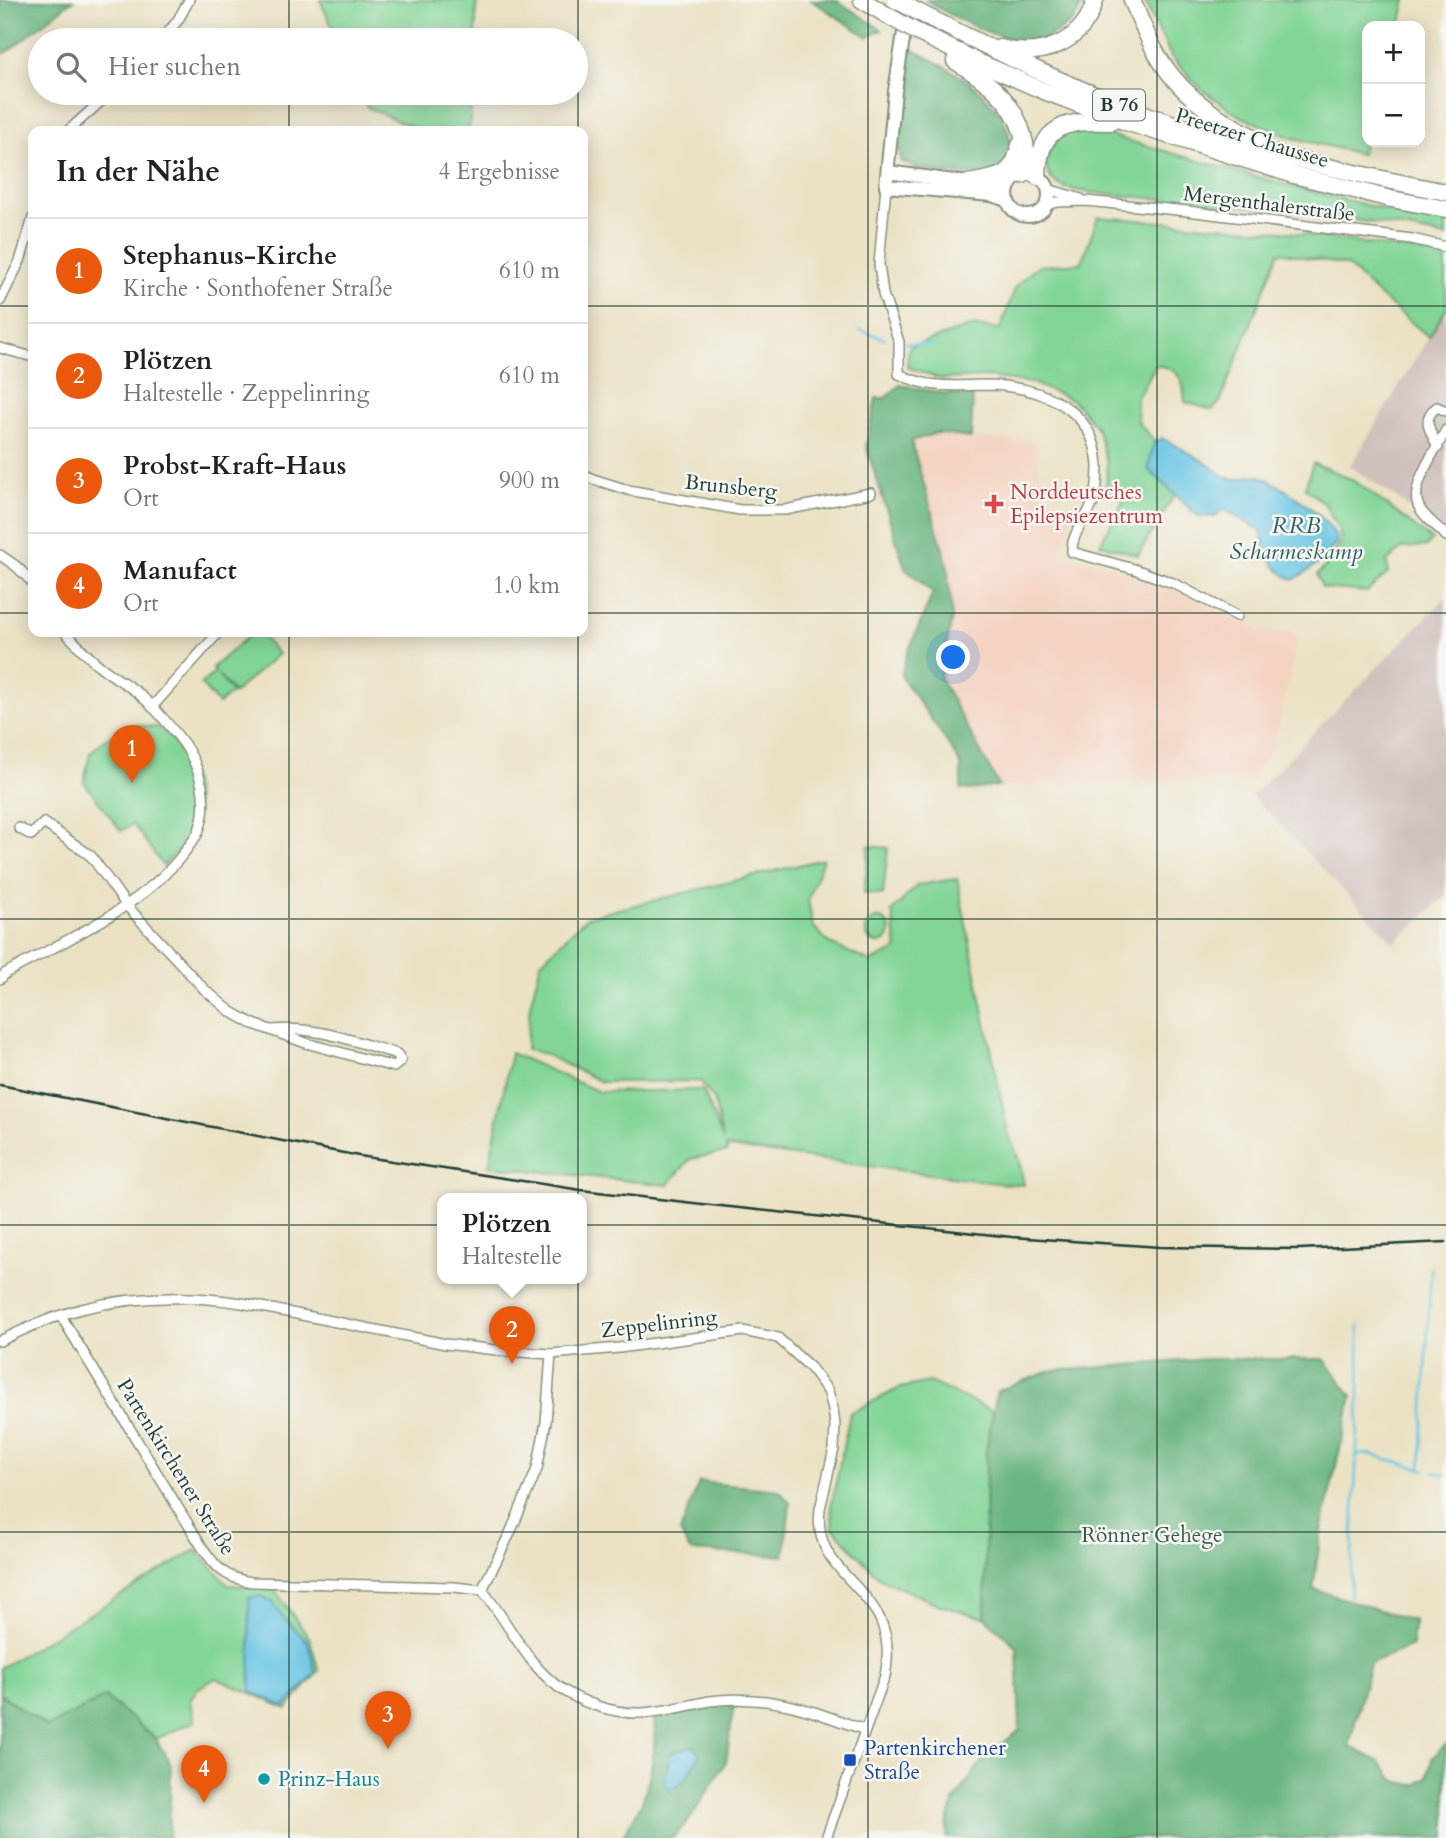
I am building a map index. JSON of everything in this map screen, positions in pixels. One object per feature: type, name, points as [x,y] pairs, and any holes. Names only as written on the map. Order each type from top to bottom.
[{"type":"highway","name":"Preetzer Chaussee","points":[[862,0],[915,32],[978,62],[1126,122],[1294,175],[1446,209]]},
{"type":"highway","name":"Preetzer Chaussee","points":[[896,0],[914,6],[1022,65],[1112,102],[1293,158],[1446,192]]},
{"type":"highway","name":"B 76","points":[[954,30],[1003,49],[1020,52],[1050,48],[1064,43],[1075,34],[1088,17],[1095,0]]},
{"type":"highway","name":"B 76","points":[[1132,0],[1156,53],[1183,88],[1223,121],[1293,158]]},
{"type":"highway","name":"B 76","points":[[915,32],[923,42],[990,85],[1013,109],[1025,140],[1030,181]]},
{"type":"highway","name":"B 76","points":[[1030,181],[1041,149],[1048,138],[1062,126],[1080,121],[1126,122]]},
{"type":"highway","points":[[968,183],[991,179],[1011,168],[1017,158],[1023,136]]},
{"type":"main road","points":[[914,6],[895,91],[886,186],[992,195],[1008,200],[1015,211],[1027,216],[1040,212],[1048,204],[1030,181]]},
{"type":"main road","points":[[888,172],[992,187],[1030,181]]},
{"type":"main road","points":[[1008,200],[1030,181]]},
{"type":"street","points":[[172,28],[189,0]]},
{"type":"street","points":[[74,126],[97,105]]},
{"type":"street","name":"Mergenthalerstraße","points":[[1030,181],[1086,201]]},
{"type":"street","points":[[886,186],[879,264],[883,294],[899,342],[899,374],[943,387],[988,385],[1017,389],[1066,405],[1089,431],[1098,462],[1095,496],[1072,542],[1072,552],[1173,583],[1237,616]]},
{"type":"street","name":"Mergenthalerstraße","points":[[1048,204],[1086,201],[1313,226],[1412,239],[1446,247]]},
{"type":"street","points":[[0,301],[20,261],[28,235]]},
{"type":"street","points":[[0,348],[28,356]]},
{"type":"street","points":[[1438,447],[1427,421],[1429,413],[1437,407],[1446,411]]},
{"type":"street","points":[[1446,430],[1418,482],[1416,492],[1418,506],[1427,519],[1446,536]]},
{"type":"street","name":"Brunsberg","points":[[588,476],[628,490],[740,509],[785,510],[871,493]]},
{"type":"street","points":[[0,555],[28,578]]},
{"type":"street","points":[[2,973],[127,906],[183,856],[199,831],[204,811],[199,772],[189,750],[152,707],[95,663],[70,637]]},
{"type":"street","points":[[152,707],[215,637]]},
{"type":"street","points":[[19,828],[31,835],[44,823],[91,856],[127,906],[204,989],[230,1011],[251,1023],[306,1043],[394,1067],[401,1060],[397,1054],[310,1030],[272,1030]]},
{"type":"street","name":"Zeppelinring","points":[[0,1340],[79,1310],[127,1301],[172,1297],[220,1299],[446,1344],[504,1352],[551,1354],[619,1348],[743,1331],[778,1338],[811,1368],[828,1391],[834,1409],[834,1449],[820,1509],[821,1537],[829,1556],[878,1615],[887,1640],[885,1676],[826,1838]]},
{"type":"street","name":"Partenkirchener Straße","points":[[61,1317],[202,1547],[216,1567],[226,1574],[252,1583],[454,1587],[482,1590]]},
{"type":"street","points":[[551,1354],[546,1422],[537,1469],[482,1590],[540,1670],[557,1686],[578,1699],[600,1707],[640,1713],[713,1701],[754,1700],[808,1709],[865,1730]]},
{"type":"shaded area","points":[[1446,309],[1446,544],[1406,505],[1350,466]]},
{"type":"shaded area","points":[[937,433],[971,438],[1035,441],[1044,496],[1073,511],[1058,554],[1144,576],[1243,624],[1265,632],[1292,632],[1298,637],[1275,742],[1253,779],[999,786],[940,678],[952,619],[911,441]]},
{"type":"shaded area","points":[[1446,597],[1446,896],[1394,943],[1252,796]]},
{"type":"green space","points":[[0,0],[73,0],[37,28],[28,28],[28,35],[7,52],[0,54]]},
{"type":"green space","points":[[320,0],[477,0],[476,28],[333,28]]},
{"type":"green space","points":[[811,0],[836,0],[882,30],[868,37]]},
{"type":"green space","points":[[926,0],[1083,0],[1077,16],[1067,25],[1046,38],[1029,41],[982,30]]},
{"type":"green space","points":[[1144,0],[1406,0],[1401,21],[1362,21],[1361,154],[1289,137],[1238,115],[1201,89],[1172,58]]},
{"type":"green space","points":[[909,48],[973,86],[999,112],[1007,128],[1010,150],[1007,159],[996,172],[948,174],[923,170],[902,162],[898,148]]},
{"type":"green space","points":[[366,105],[471,105],[469,126],[410,126]]},
{"type":"green space","points":[[1087,129],[1310,191],[1446,222],[1446,237],[1312,214],[1070,189],[1050,177],[1046,163],[1050,150],[1059,138],[1072,131]]},
{"type":"green space","points":[[1098,217],[1282,231],[1433,254],[1446,258],[1446,309],[1429,337],[1348,266],[1279,252],[1220,402],[1212,410],[1185,402],[1179,376],[1171,369],[1156,365],[1136,399],[1138,422],[1155,442],[1149,470],[1175,494],[1138,555],[1100,544],[1124,500],[1106,491],[1107,463],[1097,428],[1073,400],[1032,383],[987,377],[941,379],[907,367],[909,347],[973,326],[1000,329],[1016,286],[1037,266],[1081,263]]},
{"type":"green space","points":[[900,385],[942,393],[973,395],[971,438],[937,433],[911,441],[947,563],[952,618],[940,678],[999,786],[961,789],[961,765],[901,676],[907,654],[933,593],[905,568],[866,446],[876,398],[885,398]]},
{"type":"green space","points":[[1313,463],[1359,484],[1432,540],[1427,546],[1402,548],[1387,562],[1388,573],[1367,592],[1322,587],[1317,575],[1334,557],[1341,540],[1339,530],[1324,503],[1305,488]]},
{"type":"green space","points":[[247,637],[263,637],[278,654],[234,693],[218,675],[232,693],[218,704],[201,684],[215,672],[212,668]]},
{"type":"green space","points":[[137,725],[164,728],[182,755],[194,785],[195,816],[190,831],[182,846],[163,866],[133,824],[121,831],[84,782],[90,753],[106,738]]},
{"type":"green space","points":[[869,846],[888,848],[883,895],[864,893]]},
{"type":"green space","points":[[823,859],[808,900],[813,926],[830,944],[871,962],[897,950],[892,911],[918,885],[957,879],[1008,1133],[1019,1160],[1024,1185],[726,1147],[727,1152],[690,1159],[668,1185],[489,1166],[511,1053],[599,1092],[703,1090],[723,1140],[714,1100],[700,1081],[602,1082],[542,1053],[526,1050],[530,1005],[541,962],[587,917]]},
{"type":"green space","points":[[878,919],[886,923],[890,931],[886,939],[878,943],[870,939],[866,931],[870,923]]},
{"type":"green space","name":"Rönner Gehege","points":[[1207,1359],[1324,1359],[1352,1396],[1321,1531],[1313,1589],[1414,1621],[1412,1646],[1370,1663],[1349,1746],[1380,1762],[1395,1781],[1416,1785],[1428,1777],[1432,1758],[1446,1744],[1446,1838],[946,1838],[954,1801],[986,1756],[1020,1730],[1017,1647],[985,1618],[986,1452],[997,1391],[1050,1371]]},
{"type":"green space","points":[[929,1382],[993,1411],[986,1452],[985,1618],[942,1606],[880,1579],[833,1528],[831,1507],[850,1413],[900,1388]]},
{"type":"green space","points":[[699,1482],[779,1490],[790,1503],[784,1556],[690,1551],[680,1532]]},
{"type":"green space","points":[[196,1550],[229,1585],[274,1589],[310,1639],[319,1671],[287,1709],[216,1678],[197,1689],[190,1701],[195,1721],[156,1739],[105,1697],[47,1727],[0,1694],[0,1668]],"holes":[[[272,1601],[283,1617],[251,1691],[251,1653]]]},
{"type":"green space","points":[[0,1694],[47,1727],[105,1697],[156,1739],[171,1765],[169,1838],[0,1838]]},
{"type":"green space","points":[[713,1707],[734,1707],[726,1762],[690,1819],[673,1838],[622,1838],[641,1804],[646,1789],[654,1748],[654,1717]]},
{"type":"water","name":"RRB Scharmeskamp","points":[[1162,438],[1227,477],[1236,479],[1258,476],[1290,493],[1315,512],[1333,532],[1337,540],[1331,550],[1296,579],[1286,576],[1271,560],[1260,530],[1223,509],[1215,517],[1198,516],[1149,470],[1155,442]]},
{"type":"water","points":[[260,1596],[272,1601],[283,1617],[308,1642],[316,1673],[284,1707],[251,1691],[249,1598]]},
{"type":"water","points":[[694,1746],[700,1754],[686,1779],[669,1790],[664,1778],[671,1753]]},
{"type":"waterway","points":[[860,330],[885,339]]},
{"type":"waterway","points":[[905,343],[932,345]]},
{"type":"waterway","points":[[1421,1469],[1431,1268]]},
{"type":"waterway","points":[[1350,1596],[1359,1403],[1359,1326]]},
{"type":"waterway","points":[[1358,1455],[1369,1454],[1426,1470]]},
{"type":"waterway","points":[[1434,1472],[1446,1475]]},
{"type":"railway","points":[[0,1085],[359,1156],[581,1190],[702,1204],[1012,1237],[1160,1247],[1299,1249],[1446,1242]]},
{"type":"place","name":"Norddeutsches Epilepsiezentrum","points":[[994,504]]},
{"type":"place","name":"Stephanus-Kirche","points":[[132,783]]},
{"type":"place","name":"Plötzen","points":[[512,1364]]},
{"type":"place","name":"Probst-Kraft-Haus","points":[[388,1749]]},
{"type":"place","name":"Partenkirchener Straße","points":[[850,1760]]},
{"type":"place","name":"Prinz-Haus","points":[[264,1779]]},
{"type":"place","name":"Manufact","points":[[204,1803]]}]
